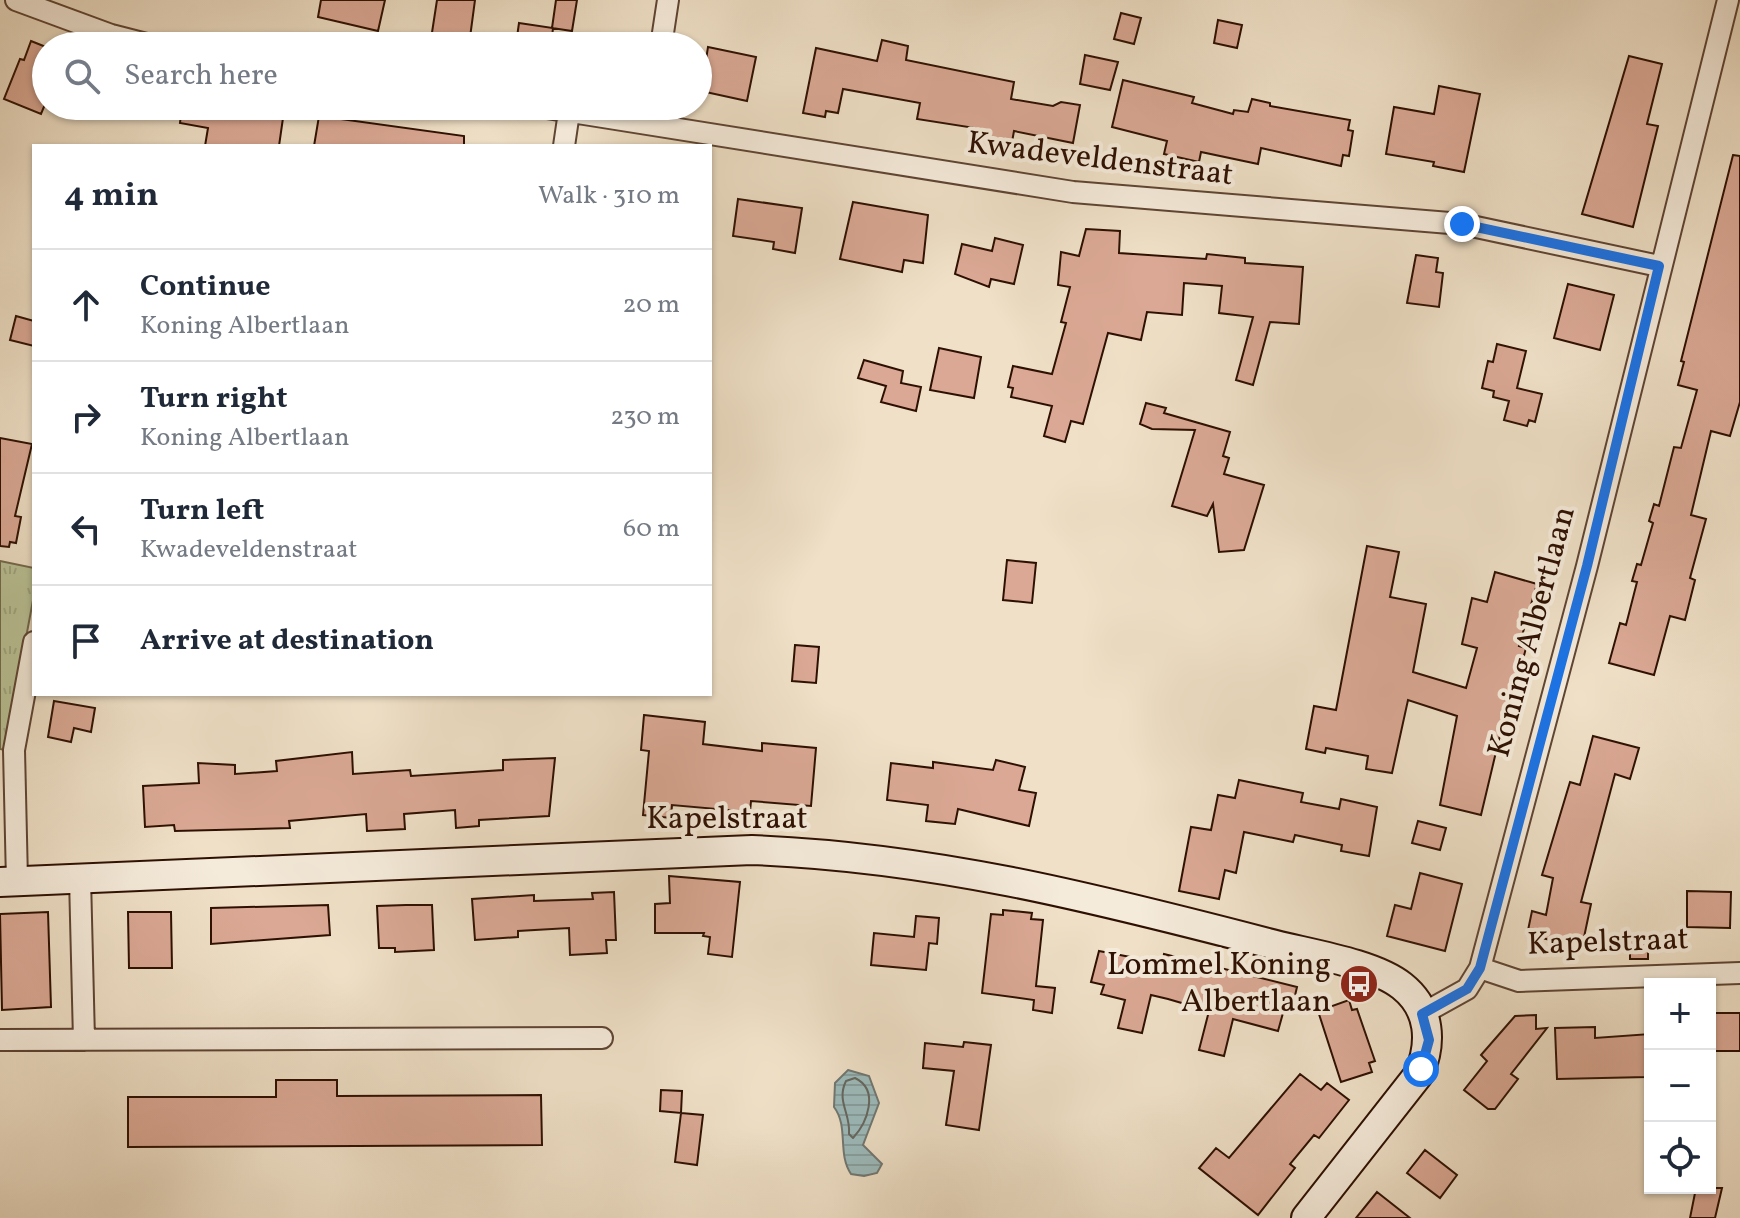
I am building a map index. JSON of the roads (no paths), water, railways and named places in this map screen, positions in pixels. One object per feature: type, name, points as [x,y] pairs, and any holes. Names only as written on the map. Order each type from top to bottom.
[{"type":"main road","name":"Kapelstraat","points":[[9,881],[696,851],[817,853],[999,877],[1375,973],[1408,991],[1422,1014]]},
{"type":"main road","points":[[1306,1218],[1419,1074],[1429,1040],[1422,1014]]},
{"type":"street","points":[[16,0],[103,32]]},
{"type":"street","points":[[663,32],[668,0]]},
{"type":"street","name":"Koning Albertlaan","points":[[1422,1014],[1467,989],[1480,968],[1587,566],[1659,266],[1728,0]]},
{"type":"street","points":[[564,144],[568,120]]},
{"type":"street","name":"Kwadeveldenstraat","points":[[679,120],[1087,194],[1462,224],[1659,266]]},
{"type":"street","points":[[9,881],[14,750],[32,653]]},
{"type":"street","points":[[80,878],[84,1040]]},
{"type":"street","name":"Kapelstraat","points":[[1480,968],[1519,981],[1740,973]]},
{"type":"street","points":[[0,1040],[602,1038]]},
{"type":"water","points":[[848,1070],[869,1076],[879,1103],[863,1145],[882,1164],[877,1173],[864,1176],[851,1174],[847,1166],[841,1123],[834,1107],[835,1083]]},
{"type":"place","name":"Lommel Koning Albertlaan","points":[[1359,984]]}]
